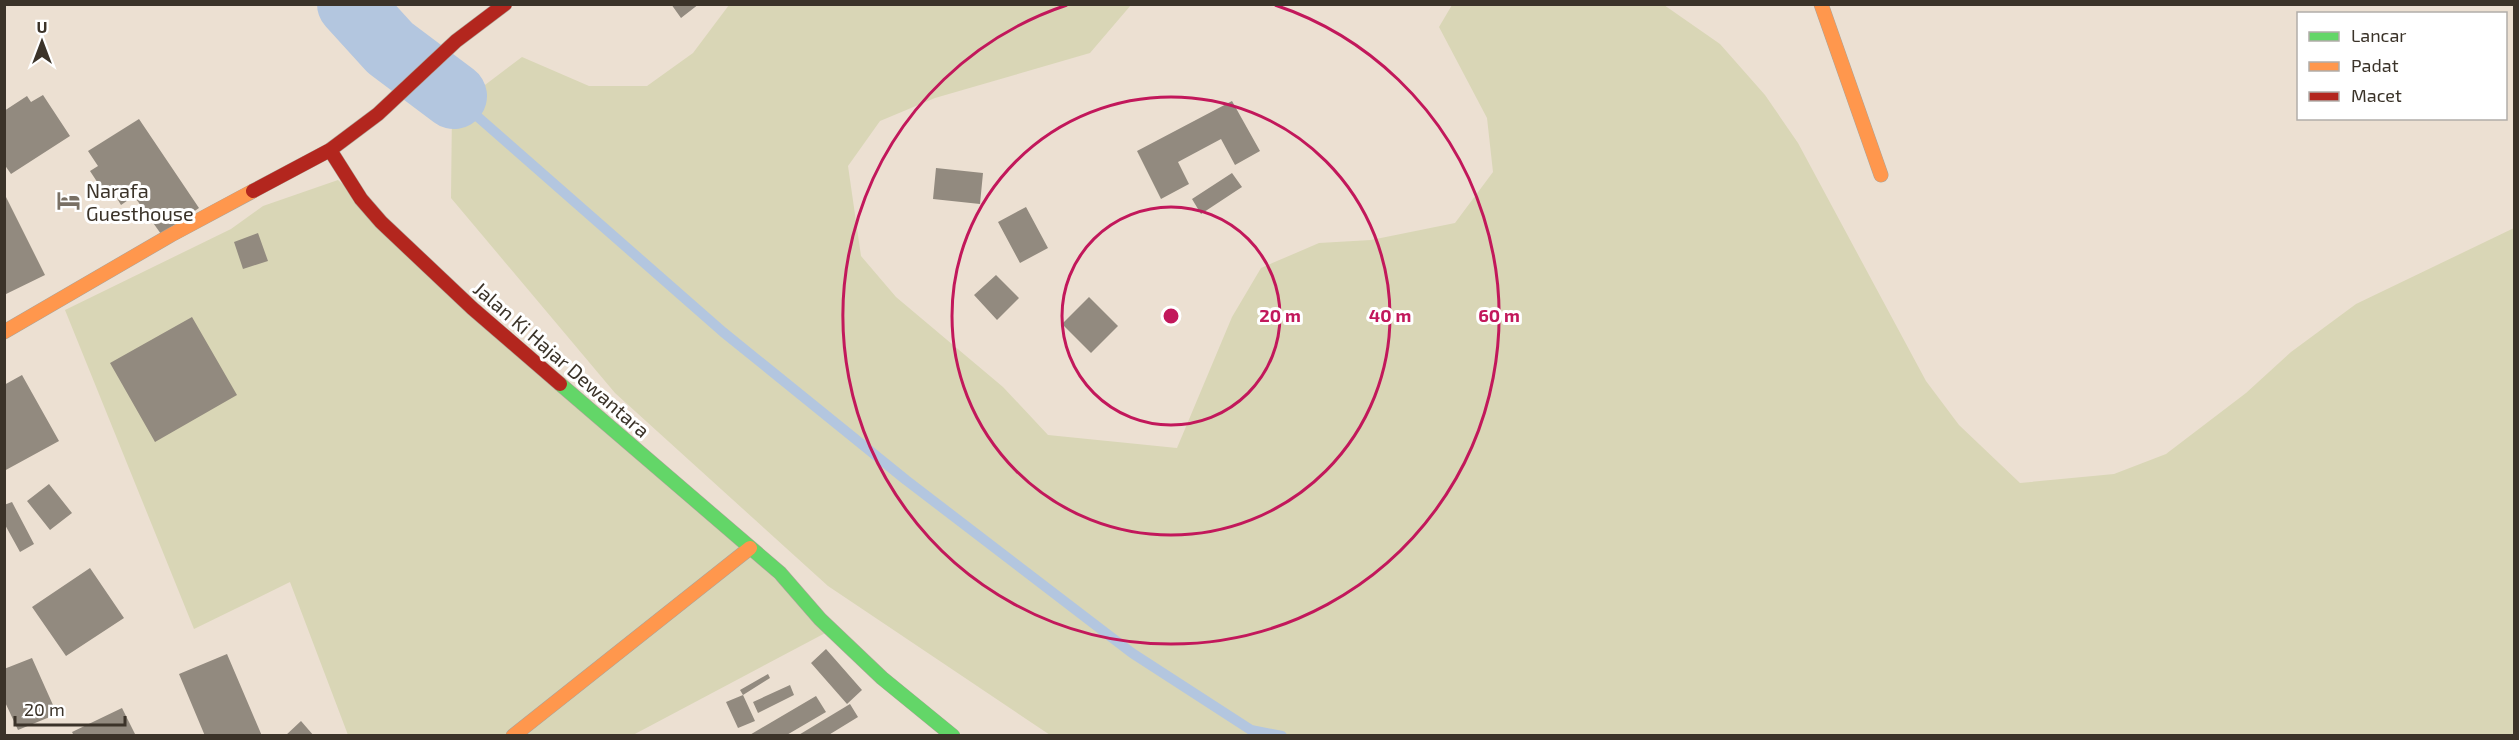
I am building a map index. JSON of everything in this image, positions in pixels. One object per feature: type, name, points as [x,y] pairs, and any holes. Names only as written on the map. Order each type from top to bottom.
[{"type":"street","points":[[4,332],[171,235],[330,150],[378,114],[456,41],[505,4]]},
{"type":"street","points":[[1821,4],[1881,175]]},
{"type":"street","name":"Jalan Ki Hajar Dewantara","points":[[330,150],[361,199],[381,222],[463,300],[780,573],[820,619],[882,678],[953,735]]},
{"type":"street","points":[[513,735],[750,548]]},
{"type":"shaded area","points":[[729,5],[1131,5],[1090,53],[935,98],[880,121],[848,166],[861,256],[896,297],[1003,387],[1048,435],[1177,448],[1232,317],[1261,268],[1319,243],[1371,240],[1455,223],[1493,172],[1487,118],[1439,27],[1452,5],[1664,5],[1720,44],[1765,95],[1798,143],[1926,381],[1959,425],[2020,483],[2114,474],[2166,454],[2246,393],[2291,352],[2356,304],[2514,228],[2514,735],[1050,735],[828,586],[615,393],[451,198],[452,110],[522,57],[589,86],[647,86],[693,53]]},
{"type":"shaded area","points":[[338,180],[831,630],[633,735],[348,735],[290,582],[194,629],[65,310],[231,229],[263,206]]},
{"type":"building","points":[[671,4],[699,4],[681,18]]},
{"type":"building","points":[[43,95],[70,136],[11,174],[4,164],[4,111],[27,96],[31,102]]},
{"type":"building","points":[[1232,101],[1260,151],[1235,165],[1221,139],[1178,162],[1189,184],[1161,199],[1137,151]]},
{"type":"building","points":[[139,119],[199,208],[161,234],[134,196],[121,205],[112,190],[105,194],[90,171],[98,166],[88,151]]},
{"type":"building","points":[[936,168],[983,173],[980,204],[933,199]]},
{"type":"building","points":[[1232,173],[1242,187],[1201,214],[1192,199]]},
{"type":"building","points":[[4,193],[45,275],[4,295]]},
{"type":"building","points":[[1026,207],[1048,248],[1020,263],[998,222]]},
{"type":"building","points":[[258,233],[268,261],[243,269],[234,242]]},
{"type":"building","points":[[996,275],[1019,298],[997,320],[974,295]]},
{"type":"building","points":[[1089,297],[1118,326],[1091,353],[1062,324]]},
{"type":"building","points":[[192,317],[237,395],[155,442],[110,363]]},
{"type":"building","points":[[22,375],[59,441],[4,471],[4,385]]},
{"type":"building","points":[[49,484],[72,513],[50,530],[27,501]]},
{"type":"building","points":[[12,502],[34,544],[20,552],[4,523],[4,505]]},
{"type":"building","points":[[90,568],[124,618],[66,656],[32,607]]},
{"type":"building","points":[[826,649],[862,690],[847,704],[811,663]]},
{"type":"building","points":[[227,654],[262,736],[205,736],[179,674]]},
{"type":"building","points":[[32,658],[57,714],[18,730],[4,700],[4,669]]},
{"type":"building","points":[[768,674],[770,678],[743,695],[740,690]]},
{"type":"building","points":[[790,685],[794,695],[758,713],[753,702]]},
{"type":"building","points":[[743,695],[755,721],[738,728],[726,702]]},
{"type":"building","points":[[816,696],[826,712],[785,736],[748,736]]},
{"type":"building","points":[[850,704],[858,717],[827,736],[797,736]]},
{"type":"building","points":[[122,708],[136,736],[74,736],[72,732]]},
{"type":"building","points":[[301,721],[314,736],[285,736]]},
{"type":"waterway","points":[[350,4],[390,48],[454,96]]},
{"type":"waterway","points":[[454,96],[723,332],[906,480],[1132,653],[1251,730],[1282,736]]},
{"type":"traffic: fast","points":[[560,384],[780,573],[820,619],[882,678],[953,736]]},
{"type":"traffic: slow","points":[[1821,4],[1881,175]]},
{"type":"traffic: slow","points":[[4,332],[171,235],[253,191]]},
{"type":"traffic: slow","points":[[513,736],[750,548]]},
{"type":"traffic: jam","points":[[253,191],[330,150],[378,114],[456,41],[505,4]]},
{"type":"traffic: jam","points":[[330,150],[361,199],[381,222],[472,308],[560,384]]},
{"type":"place","name":"Narafa Guesthouse","points":[[68,201]]}]
